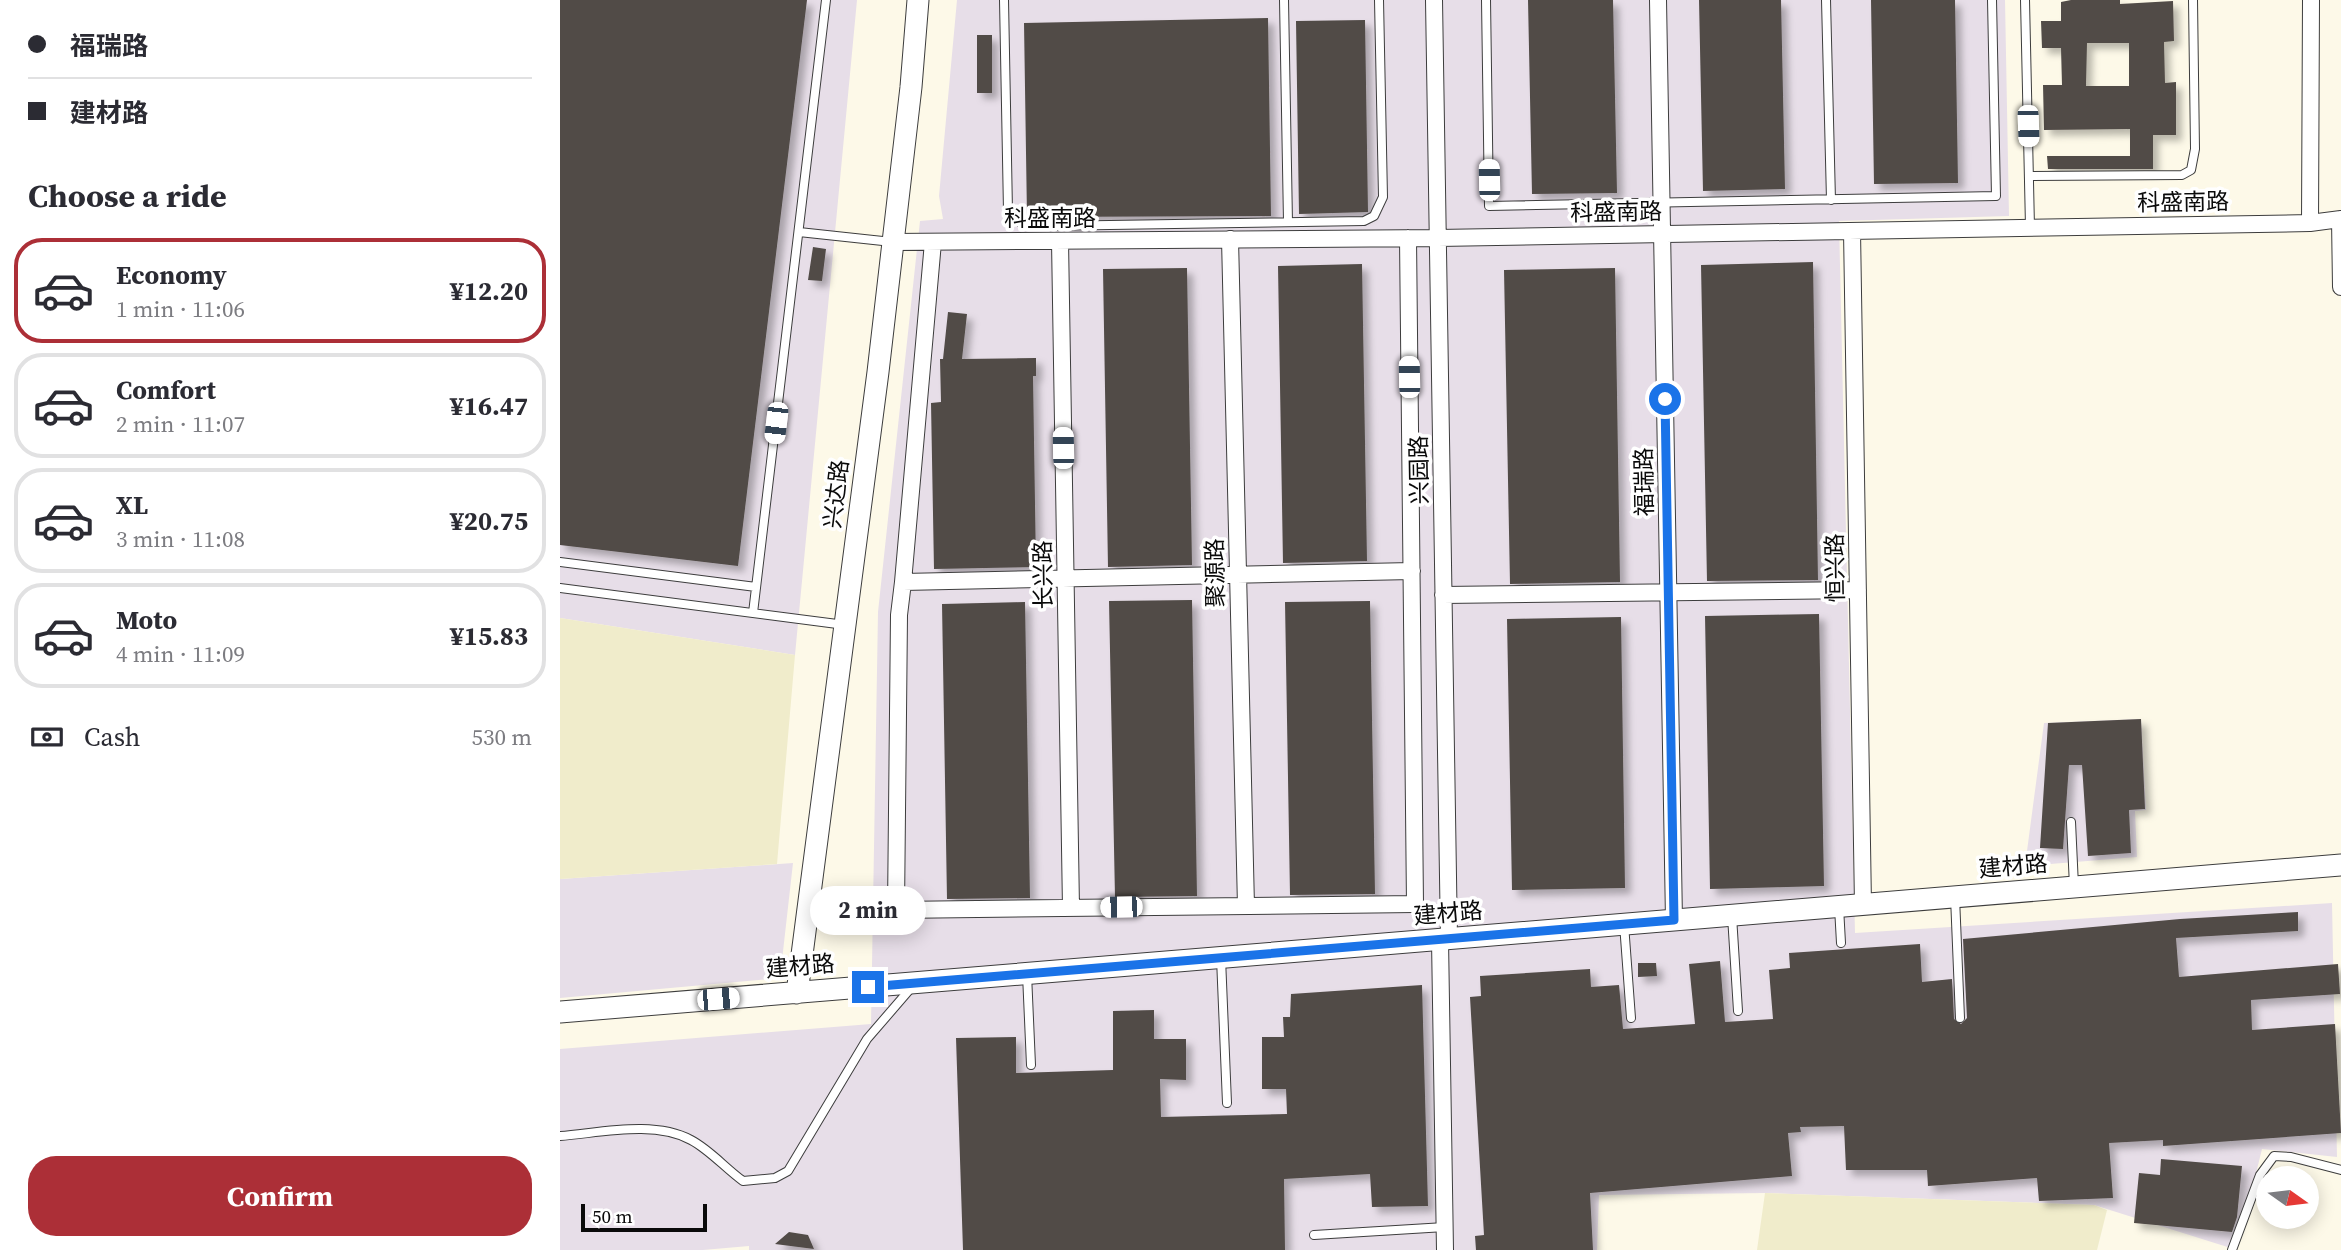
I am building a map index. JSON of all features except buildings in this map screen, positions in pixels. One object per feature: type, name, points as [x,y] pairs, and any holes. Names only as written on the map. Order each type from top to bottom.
[{"type":"street","name":"兴达路","points":[[797,993],[911,88],[918,0]]},
{"type":"street","name":"兴园路","points":[[1434,0],[1443,595],[1445,1250]]},
{"type":"street","name":"福瑞路","points":[[1658,0],[1674,920]]},
{"type":"street","points":[[2310,223],[2311,0]]},
{"type":"street","name":"科盛南路","points":[[892,242],[1438,238],[2310,223],[2340,219]]},
{"type":"street","points":[[2340,219],[2341,287]]},
{"type":"street","name":"恒兴路","points":[[1852,231],[1863,905]]},
{"type":"street","points":[[933,242],[900,615],[896,910],[1415,904],[1408,238]]},
{"type":"street","name":"聚源路","points":[[1230,239],[1246,906]]},
{"type":"street","name":"长兴路","points":[[1060,241],[1072,908]]},
{"type":"street","points":[[903,582],[1412,571]]},
{"type":"street","points":[[1443,595],[1858,590]]},
{"type":"street","name":"建材路","points":[[560,1012],[2341,865]]},
{"type":"lane","points":[[753,613],[826,0]]},
{"type":"lane","points":[[1004,0],[1008,211],[1015,219],[1029,225],[1045,226],[1364,221],[1374,216],[1384,197],[1379,0]]},
{"type":"lane","points":[[1284,0],[1288,222]]},
{"type":"lane","points":[[1486,0],[1489,206],[1996,196],[1992,0]]},
{"type":"lane","points":[[1826,0],[1831,200]]},
{"type":"lane","points":[[2025,0],[2030,227]]},
{"type":"lane","points":[[2029,176],[2182,174],[2191,170],[2195,149],[2193,0]]},
{"type":"lane","points":[[799,232],[892,242]]},
{"type":"lane","points":[[560,562],[756,587]]},
{"type":"lane","points":[[560,588],[845,625]]},
{"type":"lane","points":[[2071,822],[2074,887]]},
{"type":"lane","points":[[1955,897],[1960,1018]]},
{"type":"lane","points":[[1839,906],[1841,943]]},
{"type":"lane","points":[[1732,916],[1738,1011]]},
{"type":"lane","points":[[1624,924],[1631,1018]]},
{"type":"lane","points":[[1221,958],[1227,1103]]},
{"type":"lane","points":[[1027,974],[1031,1065]]},
{"type":"lane","points":[[560,1136],[646,1130],[671,1132],[706,1149],[743,1181],[775,1178],[788,1171],[867,1039],[915,983]]},
{"type":"lane","points":[[2232,1250],[2260,1175],[2274,1156],[2291,1157],[2341,1170]]},
{"type":"lane","points":[[1314,1235],[1445,1227]]},
{"type":"shaded area","points":[[560,0],[857,0],[795,655],[560,618]]},
{"type":"shaded area","points":[[957,0],[2005,0],[2009,216],[1839,221],[1855,933],[2332,903],[2337,1157],[2262,1149],[2237,1250],[2094,1205],[1765,1193],[1599,1195],[1597,1250],[749,1250],[749,1246],[703,1250],[560,1250],[560,1049],[871,1024],[878,612],[920,221],[943,219],[939,196]]},
{"type":"shaded area","points":[[560,618],[795,655],[777,864],[560,879]]},
{"type":"shaded area","points":[[2141,719],[2146,810],[2135,811],[2137,857],[2025,866],[2044,723]]},
{"type":"shaded area","points":[[793,863],[780,978],[560,998],[560,879]]},
{"type":"shaded area","points":[[1765,1193],[2094,1205],[2107,1210],[2097,1250],[1757,1250]]},
{"type":"route","points":[[868,987],[1674,920],[1665,399]]}]
